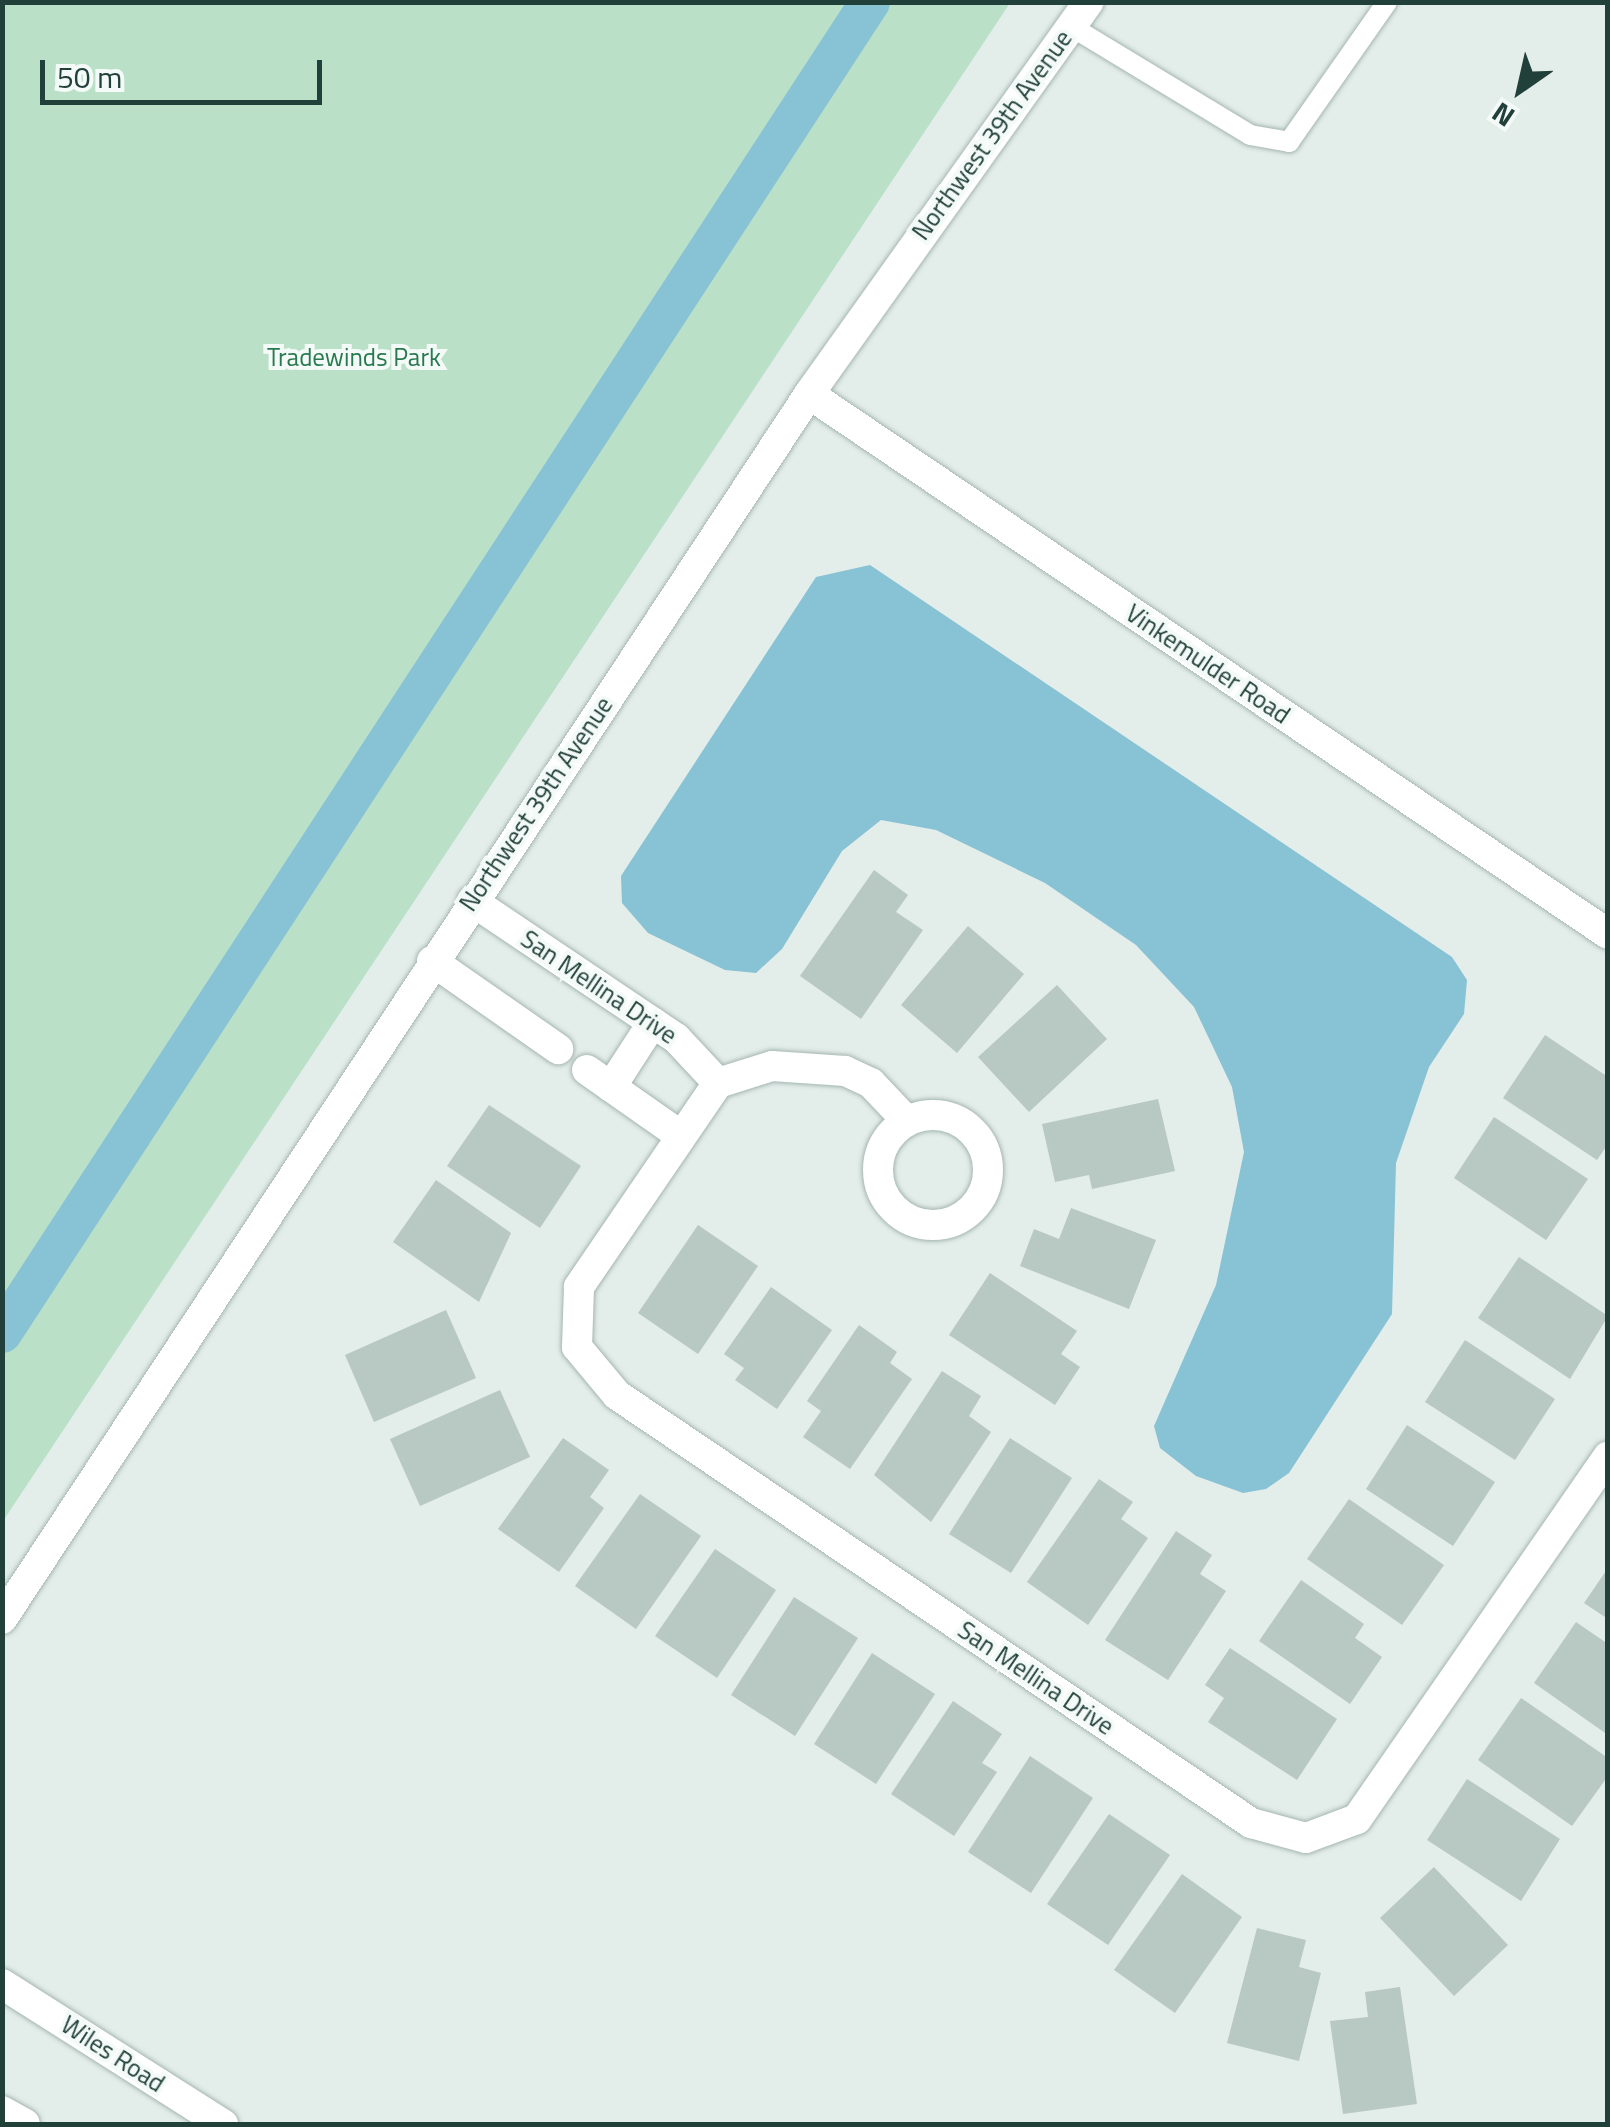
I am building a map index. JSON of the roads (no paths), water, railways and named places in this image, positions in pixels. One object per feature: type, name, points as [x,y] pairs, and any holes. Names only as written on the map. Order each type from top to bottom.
[{"type":"street","name":"Northwest 39th Avenue","points":[[2,1619],[809,394],[1080,15]]},
{"type":"street","name":"Vinkemulder Road","points":[[809,394],[1608,934]]},
{"type":"street","name":"San Mellina Drive","points":[[472,901],[653,1022],[718,1084],[677,1133],[579,1287],[573,1318],[590,1372],[1275,1832],[1306,1838],[1358,1819],[1608,1456]]},
{"type":"street","points":[[432,961],[558,1050]]},
{"type":"street","points":[[653,1022],[599,1079],[677,1133]]},
{"type":"street","points":[[718,1084],[772,1066],[844,1071],[871,1082],[907,1122]]},
{"type":"street","name":"Wiles Road","points":[[2,1984],[222,2124]]},
{"type":"street","points":[[2,2110],[25,2124]]},
{"type":"lane","points":[[1080,15],[1250,134],[1289,142],[1387,2]]},
{"type":"water","points":[[870,565],[1452,957],[1467,980],[1464,1014],[1429,1067],[1396,1163],[1392,1314],[1289,1473],[1266,1489],[1243,1493],[1196,1476],[1160,1448],[1154,1426],[1216,1285],[1244,1152],[1232,1087],[1194,1007],[1136,945],[1045,883],[936,830],[881,820],[842,851],[782,949],[756,973],[725,970],[648,933],[622,903],[621,876],[816,577]]},
{"type":"waterway","points":[[2,1333],[870,2]]},
{"type":"park label","name":"Tradewinds Park","points":[[354,357]]}]
